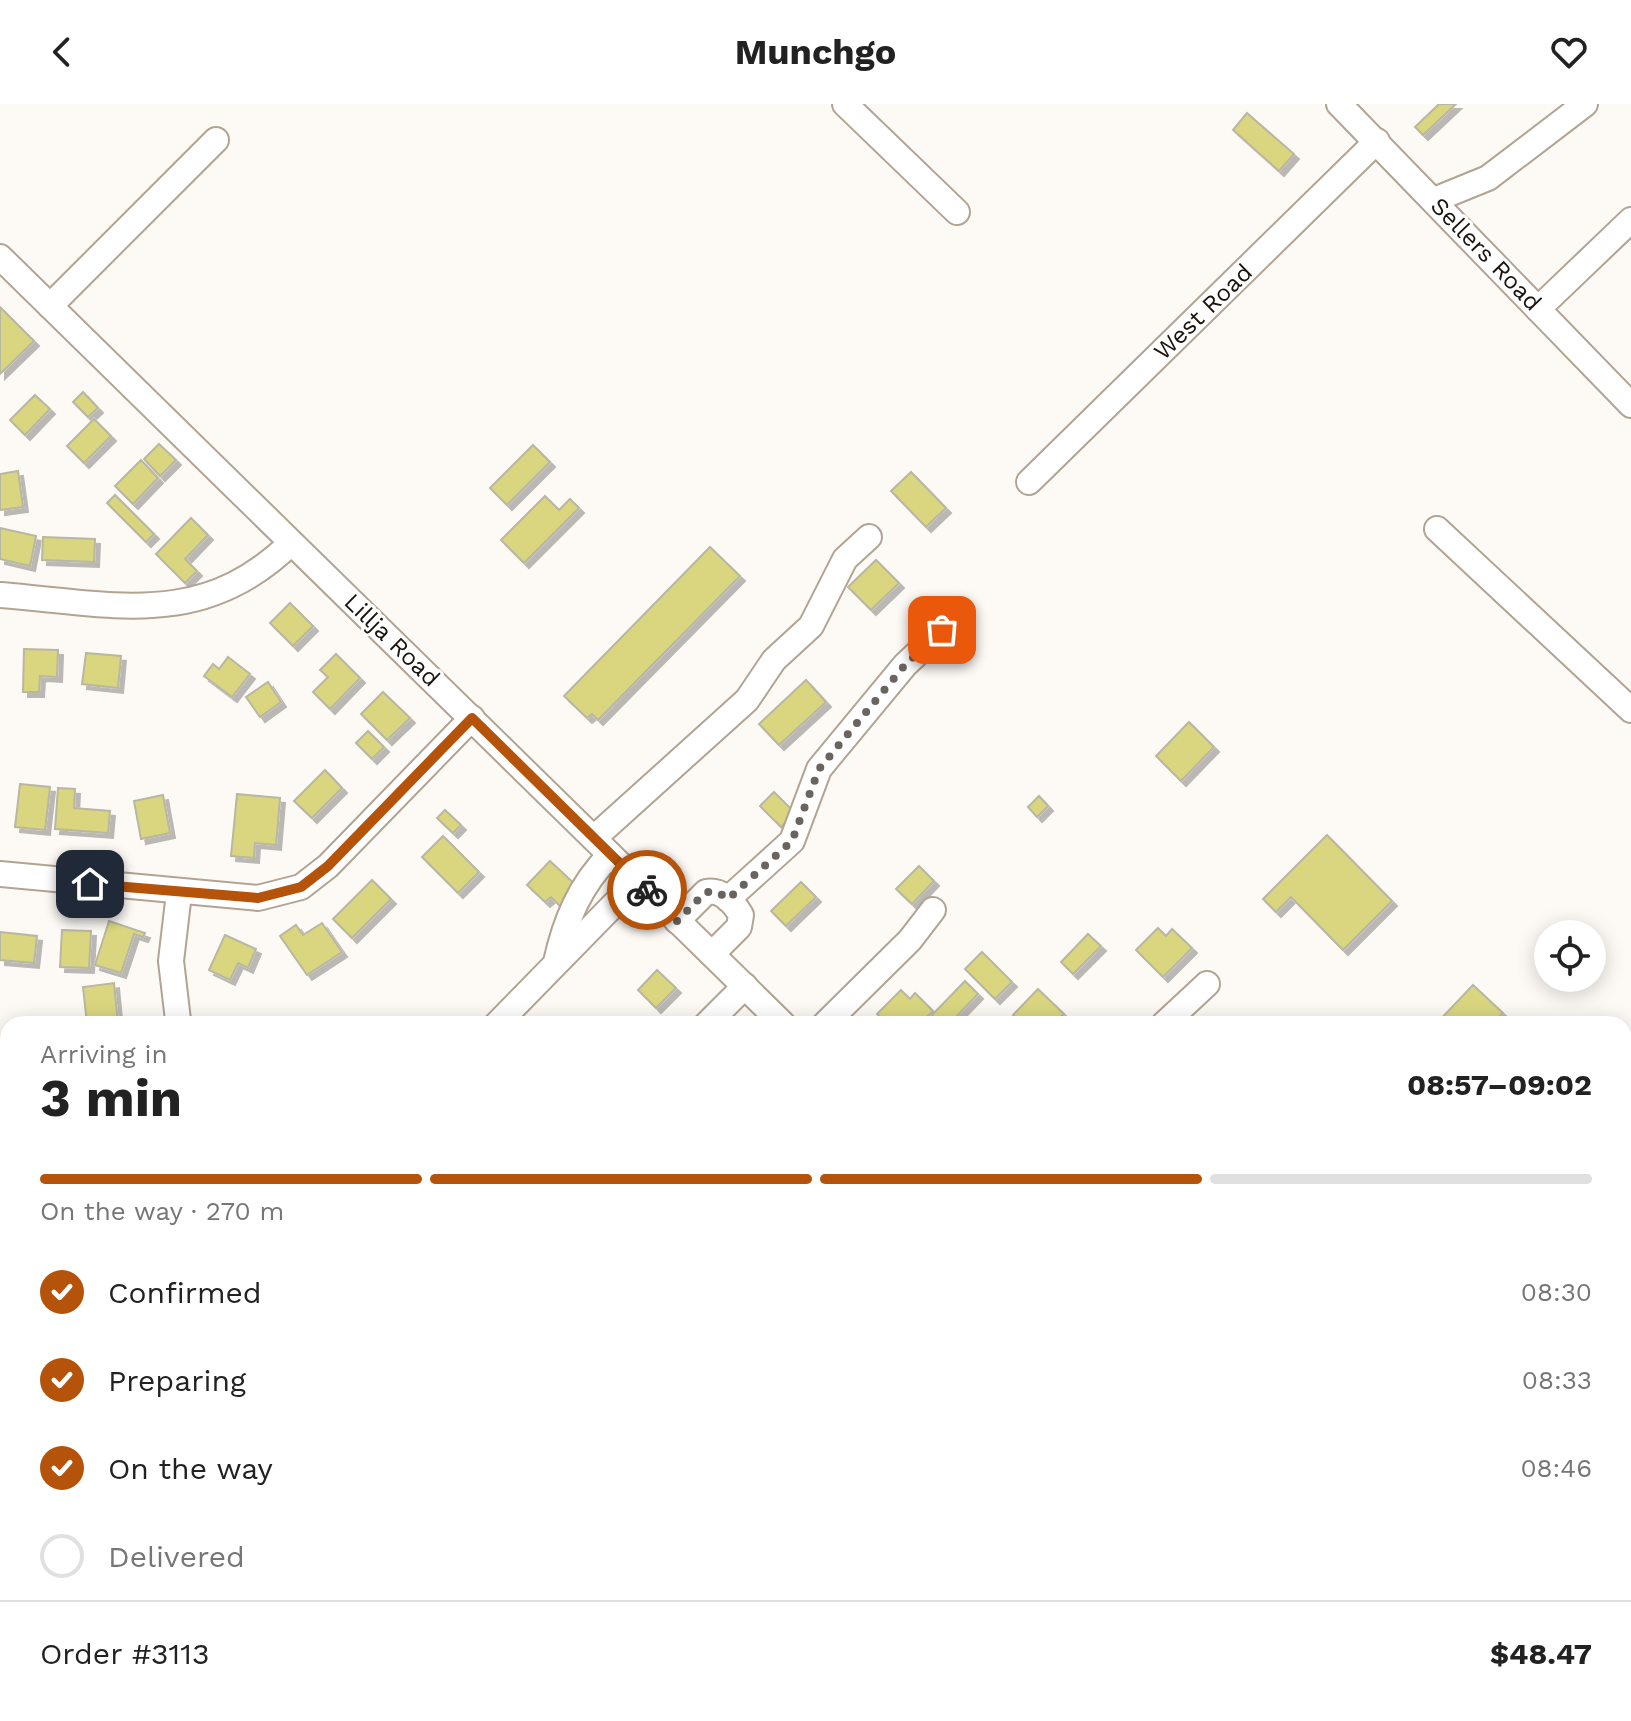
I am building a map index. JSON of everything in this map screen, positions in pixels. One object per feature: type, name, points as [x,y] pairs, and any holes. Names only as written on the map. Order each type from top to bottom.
[{"type":"street","points":[[845,104],[957,212]]},
{"type":"street","name":"Sellers Road","points":[[1339,104],[1631,405]]},
{"type":"street","points":[[1434,200],[1488,178],[1573,108]]},
{"type":"street","points":[[50,306],[216,140]]},
{"type":"street","name":"West Road","points":[[1029,482],[1377,141]]},
{"type":"street","points":[[1538,309],[1631,220]]},
{"type":"street","name":"Lillja Road","points":[[0,257],[775,1016]]},
{"type":"street","points":[[1437,529],[1631,710]]},
{"type":"street","points":[[555,965],[563,930],[602,846],[747,700],[774,660],[811,626],[845,559],[869,537]]},
{"type":"street","points":[[0,595],[108,604],[182,603],[220,594],[251,578],[291,543]]},
{"type":"street","points":[[728,899],[792,841],[819,769],[905,665],[942,630]]},
{"type":"street","points":[[0,874],[258,898],[301,887],[328,866],[472,718]]},
{"type":"street","points":[[505,1016],[637,881]]},
{"type":"street","points":[[677,921],[706,892],[718,892],[728,899],[741,915],[739,927],[712,954]]},
{"type":"street","points":[[178,1016],[171,961],[179,893]]},
{"type":"street","points":[[833,1016],[910,940],[933,910]]},
{"type":"street","points":[[1173,1016],[1207,984]]},
{"type":"street","points":[[715,1016],[745,986]]},
{"type":"building","points":[[1439,104],[1456,104],[1423,135],[1415,127]]},
{"type":"building","points":[[1247,113],[1294,154],[1279,171],[1233,130]]},
{"type":"building","points":[[0,307],[34,341],[0,374]]},
{"type":"building","points":[[83,392],[98,408],[88,417],[73,402]]},
{"type":"building","points":[[35,395],[50,409],[25,435],[10,420]]},
{"type":"building","points":[[94,419],[111,436],[84,463],[67,446]]},
{"type":"building","points":[[159,444],[176,460],[160,476],[144,459]]},
{"type":"building","points":[[533,445],[550,462],[507,505],[490,488]]},
{"type":"building","points":[[141,460],[158,478],[133,504],[115,486]]},
{"type":"building","points":[[18,471],[23,507],[0,510],[0,474]]},
{"type":"building","points":[[911,472],[946,508],[926,527],[891,491]]},
{"type":"building","points":[[115,495],[154,534],[146,542],[107,503]]},
{"type":"building","points":[[545,496],[559,510],[570,499],[579,508],[524,563],[501,540]]},
{"type":"building","points":[[191,518],[208,535],[185,559],[197,571],[185,583],[156,554]]},
{"type":"building","points":[[0,528],[36,536],[30,566],[0,559]]},
{"type":"building","points":[[43,537],[95,539],[94,562],[42,560]]},
{"type":"building","points":[[710,547],[740,576],[598,720],[592,714],[587,718],[564,696]]},
{"type":"building","points":[[876,560],[899,583],[871,610],[848,587]]},
{"type":"building","points":[[290,603],[313,626],[293,646],[270,623]]},
{"type":"building","points":[[24,649],[58,650],[57,677],[40,676],[39,692],[23,692]]},
{"type":"building","points":[[86,653],[121,656],[118,688],[82,684]]},
{"type":"building","points":[[336,654],[360,678],[330,709],[313,692],[328,677],[320,670]]},
{"type":"building","points":[[228,657],[250,674],[232,697],[204,676],[213,664],[219,669]]},
{"type":"building","points":[[806,680],[826,702],[779,745],[759,724]]},
{"type":"building","points":[[268,682],[281,702],[260,717],[246,697]]},
{"type":"building","points":[[383,692],[410,718],[387,740],[361,714]]},
{"type":"building","points":[[1189,722],[1214,747],[1181,781],[1156,756]]},
{"type":"building","points":[[368,731],[384,747],[372,759],[356,743]]},
{"type":"building","points":[[325,770],[342,788],[312,818],[294,801]]},
{"type":"building","points":[[20,784],[50,787],[45,830],[15,827]]},
{"type":"building","points":[[58,788],[75,789],[74,808],[110,811],[108,833],[55,829]]},
{"type":"building","points":[[774,792],[795,813],[781,827],[760,806]]},
{"type":"building","points":[[237,794],[280,798],[276,845],[255,843],[254,858],[231,856]]},
{"type":"building","points":[[163,795],[170,833],[141,839],[134,801]]},
{"type":"building","points":[[1039,796],[1048,806],[1037,817],[1028,807]]},
{"type":"building","points":[[445,810],[461,825],[453,833],[437,818]]},
{"type":"building","points":[[1327,835],[1392,901],[1343,950],[1291,897],[1276,912],[1263,899]]},
{"type":"building","points":[[443,836],[479,872],[458,893],[422,857]]},
{"type":"building","points":[[550,861],[579,888],[561,907],[551,897],[545,902],[527,885]]},
{"type":"building","points":[[919,866],[934,881],[912,904],[896,889]]},
{"type":"building","points":[[372,880],[391,899],[352,938],[333,919]]},
{"type":"building","points":[[801,882],[816,897],[786,926],[771,911]]},
{"type":"building","points":[[109,921],[145,933],[143,937],[134,934],[121,973],[95,965]]},
{"type":"building","points":[[322,923],[342,952],[307,975],[280,936],[296,925],[303,935]]},
{"type":"building","points":[[1158,928],[1166,936],[1172,929],[1192,948],[1163,977],[1136,950]]},
{"type":"building","points":[[62,930],[91,931],[89,968],[60,967]]},
{"type":"building","points":[[0,932],[37,936],[34,963],[0,960]]},
{"type":"building","points":[[1088,934],[1101,946],[1073,974],[1061,962]]},
{"type":"building","points":[[225,935],[256,949],[248,968],[238,963],[230,980],[209,970]]},
{"type":"building","points":[[982,952],[1012,982],[995,999],[965,969]]},
{"type":"building","points":[[657,970],[676,988],[656,1008],[638,990]]},
{"type":"building","points":[[965,981],[978,994],[957,1016],[932,1015]]},
{"type":"building","points":[[114,983],[117,1016],[86,1016],[83,987]]},
{"type":"building","points":[[1473,985],[1503,1013],[1500,1016],[1444,1016]]},
{"type":"building","points":[[1038,989],[1064,1014],[1062,1016],[1013,1015]]},
{"type":"building","points":[[901,990],[910,999],[915,993],[933,1011],[928,1016],[877,1014]]},
{"type":"way so far","points":[[647,890],[677,921],[706,892],[718,892],[728,899],[792,841],[802,822],[819,769],[905,665],[942,630]]},
{"type":"route","points":[[90,884],[258,898],[301,887],[328,866],[472,718],[647,890]]}]
